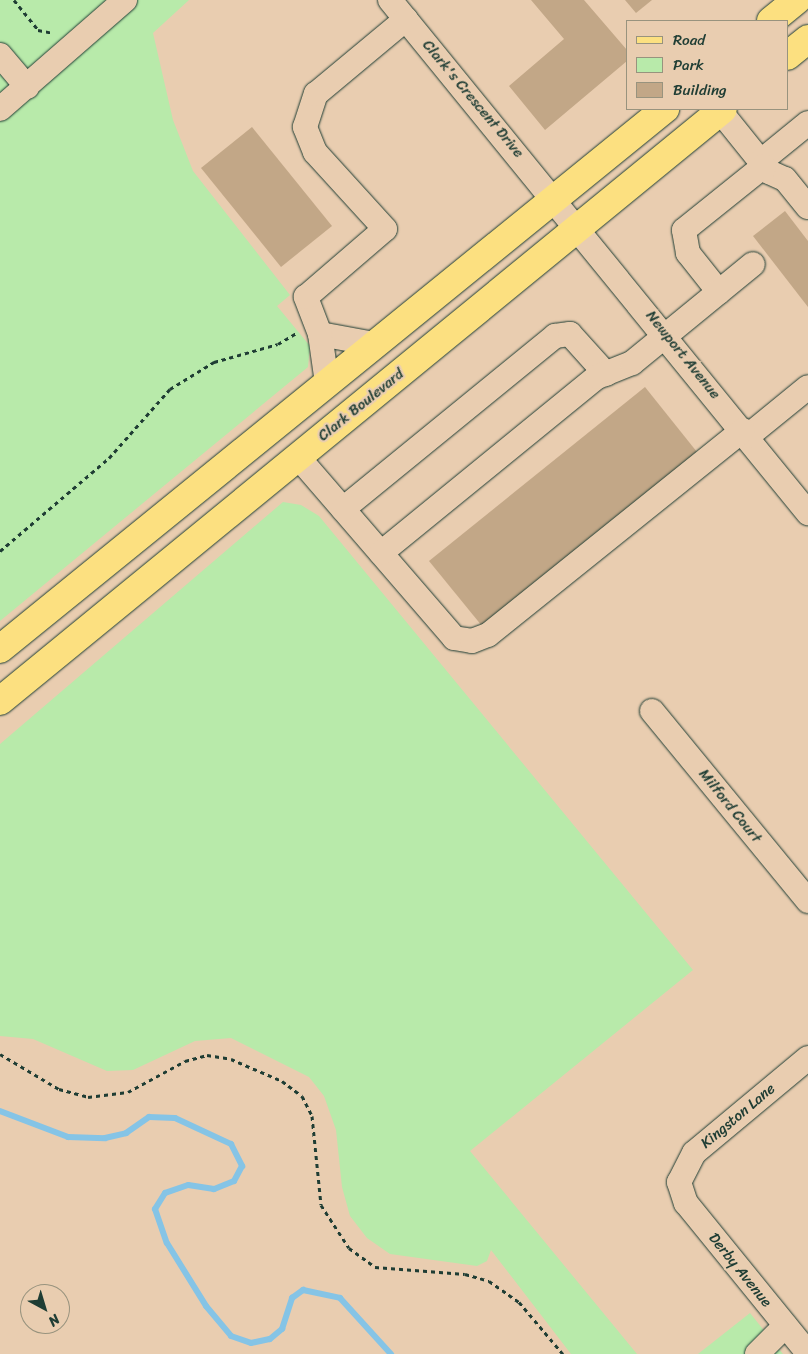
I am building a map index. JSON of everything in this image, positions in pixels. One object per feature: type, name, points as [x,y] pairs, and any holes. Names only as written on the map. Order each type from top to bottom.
[{"type":"main road","points":[[772,20],[797,0]]},
{"type":"main road","points":[[788,55],[808,39]]},
{"type":"main road","points":[[0,649],[664,110]]},
{"type":"main road","name":"Clark Boulevard","points":[[0,701],[721,110]]},
{"type":"street","points":[[0,109],[125,0]]},
{"type":"street","name":"Clark's Crescent Drive","points":[[390,0],[556,198]]},
{"type":"street","points":[[327,383],[320,334],[306,297],[385,229],[315,152],[304,127],[316,94],[406,19]]},
{"type":"street","points":[[0,55],[27,87]]},
{"type":"street","points":[[721,110],[762,164],[785,179],[808,207]]},
{"type":"street","points":[[719,292],[688,253],[684,230],[806,128]]},
{"type":"street","name":"Newport Avenue","points":[[556,198],[808,513]]},
{"type":"street","points":[[381,553],[606,374],[632,363],[753,264]]},
{"type":"street","points":[[320,334],[374,344]]},
{"type":"street","points":[[343,509],[555,336],[570,334],[606,374]]},
{"type":"street","points":[[298,457],[454,638],[472,641],[488,635],[745,433],[808,387]]},
{"type":"street","name":"Milford Court","points":[[652,711],[808,901]]},
{"type":"street","name":"Kingston Lane","points":[[679,1182],[694,1153],[808,1058]]},
{"type":"street","name":"Derby Avenue","points":[[679,1182],[686,1203],[808,1353]]},
{"type":"street","points":[[757,1354],[785,1326]]},
{"type":"path","points":[[14,0],[38,30],[48,34],[60,31]]},
{"type":"path","points":[[0,551],[109,458],[170,389],[214,362],[278,344],[296,333]]},
{"type":"path","points":[[0,1054],[59,1089],[88,1097],[128,1092],[185,1061],[207,1055],[231,1059],[282,1081],[302,1096],[312,1116],[321,1205],[349,1248],[375,1267],[466,1274],[489,1281],[519,1302],[563,1354]]},
{"type":"green space","points":[[0,0],[189,0],[153,33],[173,120],[193,171],[290,295],[277,306],[310,346],[308,367],[0,621]]},
{"type":"green space","points":[[283,502],[301,505],[319,516],[693,970],[470,1151],[637,1354],[571,1354],[491,1250],[487,1261],[477,1266],[390,1254],[367,1238],[350,1216],[342,1187],[336,1130],[324,1096],[309,1077],[231,1038],[195,1041],[133,1070],[107,1071],[33,1039],[0,1036],[0,744]]},
{"type":"green space","points":[[750,1313],[783,1354],[698,1354]]},
{"type":"building","points":[[531,0],[584,0],[626,49],[626,62],[545,130],[509,86],[564,39]]},
{"type":"building","points":[[625,0],[652,0],[636,13]]},
{"type":"building","points":[[252,127],[332,226],[281,267],[201,168]]},
{"type":"building","points":[[785,211],[808,241],[808,307],[753,236]]},
{"type":"building","points":[[645,387],[697,452],[482,626],[429,561]]},
{"type":"waterway","points":[[0,1111],[68,1137],[105,1138],[126,1133],[149,1117],[175,1118],[231,1144],[242,1166],[234,1181],[214,1189],[188,1185],[165,1193],[155,1209],[167,1243],[206,1306],[231,1336],[251,1343],[270,1339],[282,1329],[292,1298],[303,1290],[340,1298],[391,1354]]}]
